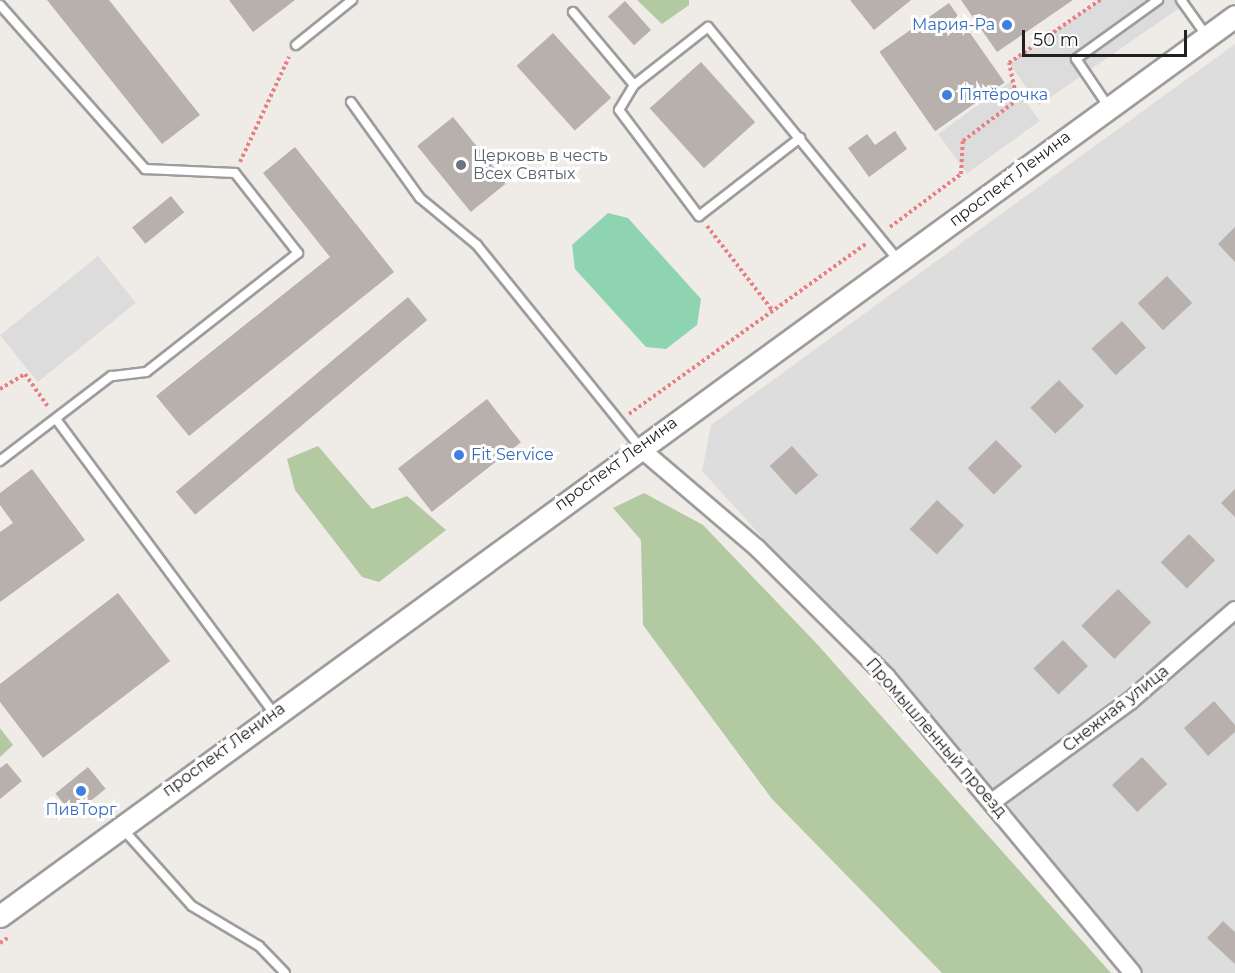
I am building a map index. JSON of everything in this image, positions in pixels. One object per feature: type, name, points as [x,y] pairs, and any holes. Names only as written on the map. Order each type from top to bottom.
[{"type":"street","name":"проспект Ленина","points":[[0,916],[120,825],[1235,15]]},
{"type":"street","name":"Промышленный проезд","points":[[640,448],[757,549],[886,676],[1133,973]]},
{"type":"street","name":"Снежная улица","points":[[992,802],[1130,701],[1235,610]]},
{"type":"lane","points":[[296,45],[352,0]]},
{"type":"lane","points":[[1108,106],[1076,59],[1158,0]]},
{"type":"lane","points":[[1181,0],[1206,35]]},
{"type":"lane","points":[[0,5],[146,169],[235,173],[298,253],[146,372],[111,376],[0,461]]},
{"type":"lane","points":[[573,12],[634,85]]},
{"type":"lane","points":[[800,138],[699,216],[619,110],[634,85],[708,27],[800,138],[899,261]]},
{"type":"lane","points":[[351,102],[420,198],[477,245],[640,448]]},
{"type":"lane","points":[[56,419],[274,714]]},
{"type":"lane","points":[[120,825],[192,906],[259,946],[285,973]]},
{"type":"path","points":[[619,421],[961,174],[963,141],[1017,100],[1009,63],[1100,0]]},
{"type":"path","points":[[235,173],[296,45]]},
{"type":"path","points":[[699,216],[773,311]]},
{"type":"path","points":[[0,389],[25,374],[56,419]]},
{"type":"shaded area","points":[[1100,0],[1191,0],[1039,105],[1009,63]]},
{"type":"shaded area","points":[[1235,44],[1235,973],[1137,973],[1005,804],[702,471],[711,425]]},
{"type":"shaded area","points":[[1011,81],[1040,121],[967,174],[938,134]]},
{"type":"shaded area","points":[[98,256],[136,303],[38,382],[0,335]]},
{"type":"green space","points":[[637,0],[689,0],[689,5],[662,24]]},
{"type":"green space","points":[[608,213],[628,218],[701,299],[697,325],[666,349],[646,347],[575,269],[572,245]]},
{"type":"green space","points":[[318,446],[372,509],[407,496],[446,530],[379,582],[362,577],[295,490],[287,459]]},
{"type":"green space","points":[[644,493],[703,525],[816,643],[1111,973],[942,973],[772,799],[643,625],[641,540],[613,508]]},
{"type":"green space","points":[[0,728],[13,745],[0,757]]},
{"type":"building","points":[[47,0],[109,0],[200,115],[162,144]]},
{"type":"building","points":[[229,0],[295,0],[253,32]]},
{"type":"building","points":[[850,0],[911,0],[874,30]]},
{"type":"building","name":"Мария-Ра","points":[[961,0],[1073,0],[997,52]]},
{"type":"building","points":[[625,1],[651,30],[634,45],[608,16]]},
{"type":"building","points":[[949,3],[1005,82],[935,131],[879,52]]},
{"type":"building","points":[[553,33],[611,98],[575,130],[517,66]]},
{"type":"building","points":[[701,62],[755,122],[704,168],[650,108]]},
{"type":"building","name":"Церковь в честь Всех Святых","points":[[453,117],[506,183],[471,212],[417,146]]},
{"type":"building","points":[[895,131],[907,149],[869,177],[848,148],[867,134],[875,145]]},
{"type":"building","points":[[295,147],[394,272],[189,436],[156,396],[330,257],[263,173]]},
{"type":"building","points":[[171,196],[184,212],[145,244],[132,227]]},
{"type":"building","points":[[1235,227],[1235,262],[1218,244]]},
{"type":"building","points":[[1167,276],[1192,303],[1163,330],[1138,303]]},
{"type":"building","points":[[408,297],[427,320],[195,515],[176,492]]},
{"type":"building","points":[[1122,321],[1146,348],[1116,375],[1092,348]]},
{"type":"building","points":[[1059,380],[1084,406],[1055,434],[1030,408]]},
{"type":"building","name":"Fit Service","points":[[487,399],[521,442],[432,512],[398,469]]},
{"type":"building","points":[[996,440],[1022,466],[994,494],[968,468]]},
{"type":"building","points":[[792,446],[818,475],[796,495],[770,466]]},
{"type":"building","points":[[32,469],[85,540],[0,602],[0,532],[13,523],[0,505],[0,493]]},
{"type":"building","points":[[1235,489],[1235,517],[1221,503]]},
{"type":"building","points":[[937,500],[964,525],[937,554],[910,529]]},
{"type":"building","points":[[1189,534],[1215,560],[1187,588],[1161,562]]},
{"type":"building","points":[[1118,589],[1151,622],[1114,659],[1081,626]]},
{"type":"building","points":[[118,593],[170,661],[43,758],[0,702],[0,684]]},
{"type":"building","points":[[1063,640],[1088,666],[1059,694],[1034,668]]},
{"type":"building","points":[[1214,701],[1235,725],[1235,732],[1208,756],[1184,728]]},
{"type":"building","points":[[1142,757],[1167,784],[1137,812],[1112,785]]},
{"type":"building","points":[[7,763],[22,781],[0,799],[0,768]]},
{"type":"building","name":"ПивТорг","points":[[88,767],[106,789],[73,815],[55,793]]},
{"type":"building","points":[[1223,921],[1235,932],[1235,964],[1207,938]]},
{"type":"place","name":"Мария-Ра","points":[[1007,25]]},
{"type":"place","name":"Пятёрочка","points":[[947,95]]},
{"type":"place","name":"Церковь в честь Всех Святых","points":[[461,165]]},
{"type":"place","name":"Fit Service","points":[[459,455]]},
{"type":"place","name":"ПивТорг","points":[[81,791]]}]
